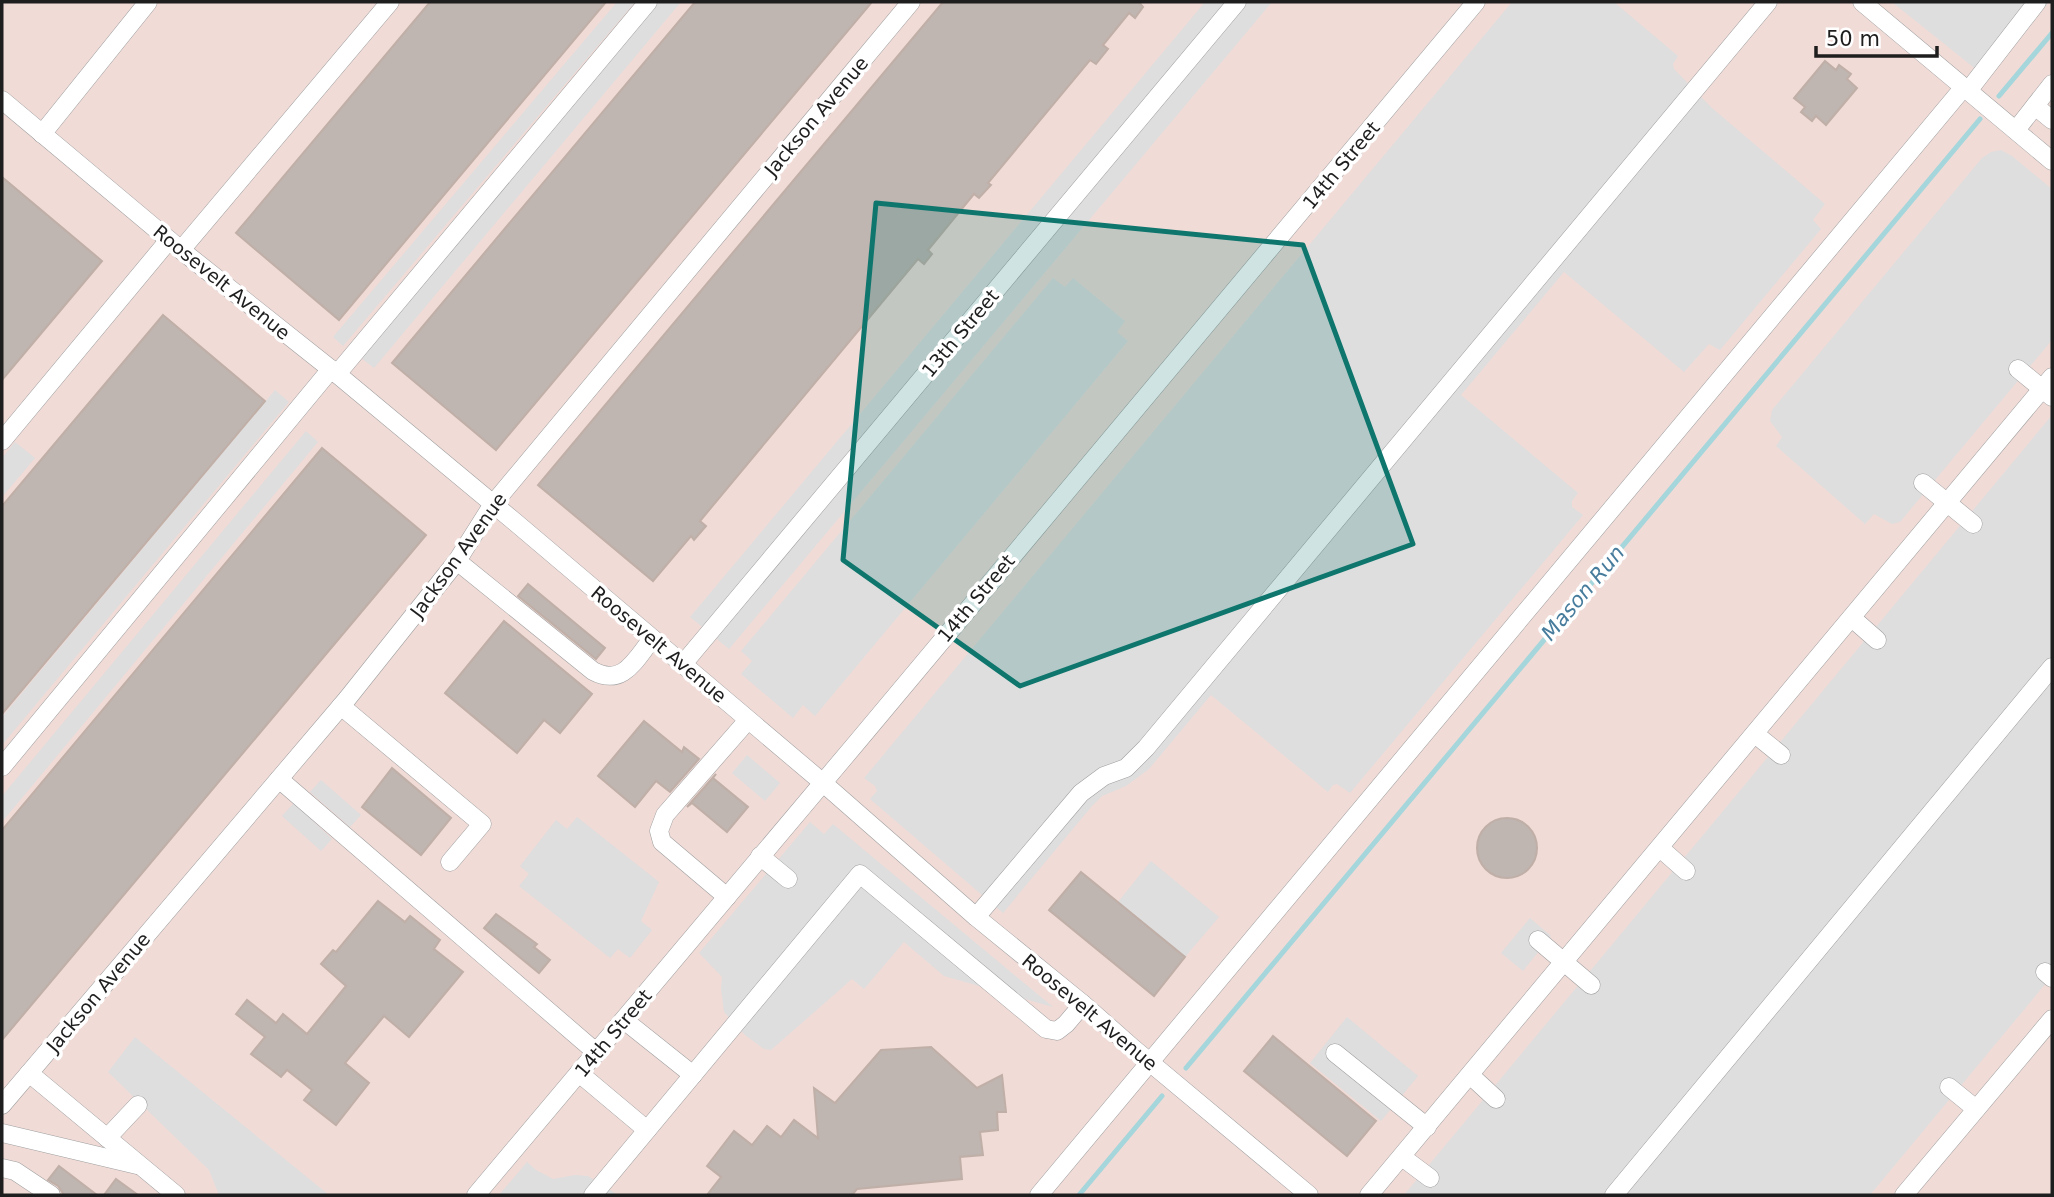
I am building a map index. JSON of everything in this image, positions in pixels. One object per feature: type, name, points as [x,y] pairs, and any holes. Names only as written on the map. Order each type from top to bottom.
[{"type":"street","points":[[42,134],[148,2]]},
{"type":"street","points":[[2,441],[390,2]]},
{"type":"street","points":[[2,767],[648,2]]},
{"type":"street","name":"Jackson Avenue","points":[[2,1105],[341,706],[457,561],[493,504],[911,2]]},
{"type":"street","name":"13th Street","points":[[683,664],[1237,2]]},
{"type":"street","name":"14th Street","points":[[477,1195],[1139,408],[1476,2]]},
{"type":"street","points":[[976,917],[1081,793],[1104,776],[1126,768],[1146,748],[1768,2]]},
{"type":"street","points":[[1862,2],[2052,161]]},
{"type":"street","points":[[1039,1195],[2037,2]]},
{"type":"street","points":[[2016,130],[2052,84]]},
{"type":"street","name":"Roosevelt Avenue","points":[[2,100],[493,504],[822,782],[976,917],[1309,1195]]},
{"type":"street","points":[[2035,106],[2052,120]]},
{"type":"street","points":[[1369,1195],[1947,503],[2049,388],[2018,369]]},
{"type":"street","points":[[1923,483],[1973,524]]},
{"type":"street","points":[[457,561],[593,671],[605,677],[616,676],[628,668],[652,639]]},
{"type":"street","points":[[1852,618],[1877,640]]},
{"type":"street","points":[[1614,1195],[2052,667]]},
{"type":"street","points":[[341,706],[482,824],[450,862]]},
{"type":"street","points":[[727,897],[662,842],[659,831],[666,815],[748,720]]},
{"type":"street","points":[[1755,734],[1782,755]]},
{"type":"street","points":[[279,779],[597,1053]]},
{"type":"street","points":[[1660,848],[1686,871]]},
{"type":"street","points":[[760,856],[788,879]]},
{"type":"street","points":[[593,1195],[860,874],[1046,1028],[1057,1031],[1083,1004]]},
{"type":"street","points":[[1538,940],[1591,985]]},
{"type":"street","points":[[1904,1195],[2052,1019]]},
{"type":"street","points":[[624,1020],[693,1075]]},
{"type":"street","points":[[1335,1053],[1427,1127]]},
{"type":"street","points":[[29,1073],[140,1166],[166,1192]]},
{"type":"street","points":[[579,1073],[648,1130]]},
{"type":"street","points":[[1470,1075],[1496,1099]]},
{"type":"street","points":[[1949,1087],[1976,1110]]},
{"type":"street","points":[[107,1138],[138,1105]]},
{"type":"street","points":[[2,1133],[140,1166]]},
{"type":"street","points":[[1402,1157],[1430,1178]]},
{"type":"street","points":[[2,1168],[15,1171],[51,1195]]},
{"type":"highlighted area","points":[[876,203],[1303,245],[1413,544],[1020,686],[843,560]]},
{"type":"shaded area","points":[[2,2],[2052,2],[2052,1195],[7,1195],[2,1192]]},
{"type":"shaded area","points":[[617,2],[635,2],[343,346],[333,337]]},
{"type":"shaded area","points":[[659,2],[681,2],[374,368],[361,358]]},
{"type":"shaded area","points":[[1205,2],[1272,2],[729,649],[690,617]]},
{"type":"shaded area","points":[[1512,2],[1614,2],[1678,56],[1673,64],[1674,69],[1712,108],[1825,204],[1813,220],[1821,229],[1720,350],[1709,344],[1684,372],[1564,272],[1461,395],[1578,493],[1572,501],[1572,507],[1583,515],[1350,793],[1337,784],[1328,792],[1211,695],[1149,769],[1126,786],[1102,796],[1092,806],[1003,913],[870,799],[877,791],[875,786],[864,778]]},
{"type":"shaded area","points":[[1892,2],[2049,2],[1988,79]]},
{"type":"shaded area","points":[[2001,150],[2052,189],[2052,340],[1900,522],[1892,524],[1874,514],[1865,524],[1776,446],[1782,437],[1770,421],[1772,410],[1982,158]]},
{"type":"shaded area","points":[[1053,278],[1065,287],[1073,278],[1125,321],[1117,332],[1128,341],[815,716],[803,705],[793,718],[741,674],[752,661],[741,651]]},
{"type":"shaded area","points":[[275,390],[289,402],[2,745],[2,717]]},
{"type":"shaded area","points":[[2052,415],[2052,976],[1870,1195],[1404,1195]]},
{"type":"shaded area","points":[[306,431],[318,442],[2,822],[2,796]]},
{"type":"shaded area","points":[[15,442],[35,458],[2,497],[2,458]]},
{"type":"shaded area","points":[[747,755],[780,783],[765,801],[732,773]]},
{"type":"shaded area","points":[[321,780],[361,815],[350,827],[310,792]]},
{"type":"shaded area","points":[[294,803],[332,839],[321,851],[282,816]]},
{"type":"shaded area","points":[[577,817],[659,882],[641,921],[652,930],[630,958],[618,949],[610,958],[519,886],[529,874],[520,866],[556,820],[567,829]]},
{"type":"shaded area","points":[[810,822],[824,834],[833,824],[1053,1007],[944,976],[904,942],[864,989],[852,979],[771,1050],[764,1049],[745,1035],[724,1012],[722,977],[699,953]]},
{"type":"shaded area","points":[[1151,861],[1219,917],[1185,957],[1118,902]]},
{"type":"shaded area","points":[[1530,918],[1551,936],[1523,971],[1501,953]]},
{"type":"shaded area","points":[[1347,1017],[1418,1076],[1381,1121],[1310,1063]]},
{"type":"shaded area","points":[[135,1037],[329,1195],[219,1195],[209,1170],[108,1072]]},
{"type":"shaded area","points":[[527,1162],[553,1179],[575,1175],[588,1176],[618,1195],[499,1195]]},
{"type":"building","points":[[430,2],[606,2],[339,320],[236,233]]},
{"type":"building","points":[[695,2],[872,2],[496,450],[392,363]]},
{"type":"building","points":[[943,2],[1139,2],[1143,7],[1135,18],[1129,13],[1103,45],[1108,49],[1096,64],[1090,60],[988,183],[991,185],[979,198],[974,194],[928,250],[932,254],[924,264],[918,259],[700,521],[706,526],[694,540],[691,536],[653,581],[538,485]]},
{"type":"building","points":[[1825,61],[1836,70],[1839,65],[1851,74],[1847,79],[1857,88],[1826,125],[1816,116],[1812,121],[1801,112],[1805,107],[1794,98]]},
{"type":"building","points":[[2,177],[102,261],[2,380]]},
{"type":"building","points":[[163,315],[265,401],[2,714],[2,506]]},
{"type":"building","points":[[322,448],[426,535],[2,1040],[2,830]]},
{"type":"building","points":[[528,584],[605,648],[596,659],[518,596]]},
{"type":"building","points":[[504,621],[592,694],[560,733],[544,720],[517,753],[445,693]]},
{"type":"building","points":[[644,721],[682,752],[684,747],[699,759],[670,792],[656,781],[635,807],[598,776]]},
{"type":"building","points":[[392,768],[451,818],[421,855],[362,807]]},
{"type":"building","points":[[716,774],[713,778],[748,807],[727,832],[692,803],[687,807]]},
{"type":"building","points":[[1501,818],[1513,818],[1529,826],[1535,836],[1535,860],[1529,870],[1513,878],[1501,878],[1485,870],[1477,854],[1477,842],[1485,826]]},
{"type":"building","points":[[1081,872],[1185,957],[1154,996],[1049,910]]},
{"type":"building","points":[[378,901],[405,922],[410,916],[440,940],[434,949],[463,972],[409,1037],[384,1016],[345,1063],[369,1083],[336,1125],[304,1100],[312,1090],[287,1070],[281,1077],[251,1054],[265,1037],[236,1014],[247,1000],[276,1023],[283,1014],[307,1034],[346,986],[321,964],[333,950],[336,952]]},
{"type":"building","points":[[496,914],[537,944],[534,947],[550,960],[539,973],[484,928]]},
{"type":"building","points":[[1273,1036],[1376,1121],[1347,1156],[1244,1071]]},
{"type":"building","points":[[931,1047],[977,1088],[1002,1075],[1006,1112],[997,1112],[998,1130],[980,1132],[983,1155],[960,1157],[962,1179],[857,1189],[852,1195],[707,1195],[721,1177],[707,1166],[734,1131],[752,1145],[767,1126],[781,1137],[794,1120],[818,1138],[814,1088],[835,1103],[881,1050]]},
{"type":"building","points":[[59,1166],[97,1195],[64,1195],[58,1186],[48,1180]]},
{"type":"building","points":[[116,1179],[138,1195],[104,1195]]},
{"type":"waterway","name":"Mason Run","points":[[1999,96],[2052,33]]},
{"type":"waterway","name":"Mason Run","points":[[1186,1068],[1980,119]]},
{"type":"waterway","name":"Mason Run","points":[[1079,1195],[1162,1096]]}]
